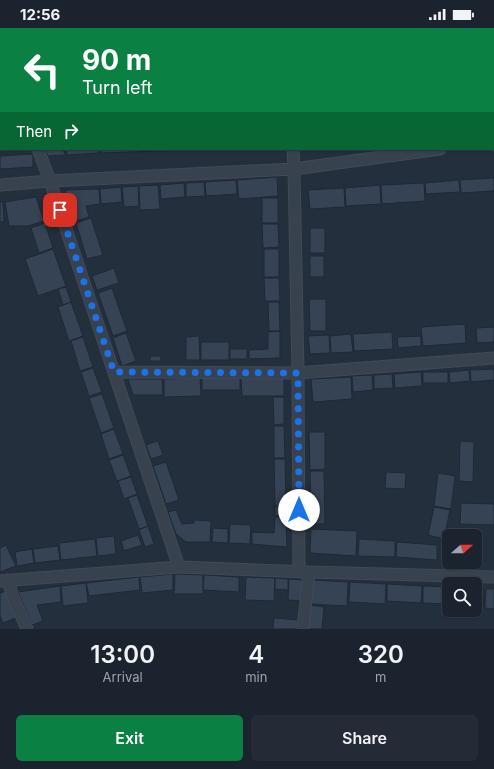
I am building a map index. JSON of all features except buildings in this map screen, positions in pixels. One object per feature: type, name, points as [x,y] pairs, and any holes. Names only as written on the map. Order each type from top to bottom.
[{"type":"street","points":[[38,150],[179,567]]},
{"type":"street","points":[[293,150],[304,572],[303,629]]},
{"type":"street","points":[[0,185],[50,181],[294,169],[433,150]]},
{"type":"street","points":[[114,372],[298,373],[494,358]]},
{"type":"street","points":[[27,629],[13,597],[3,580],[179,567],[494,578]]},
{"type":"route","points":[[60,210],[114,372],[298,373],[299,510]]}]
